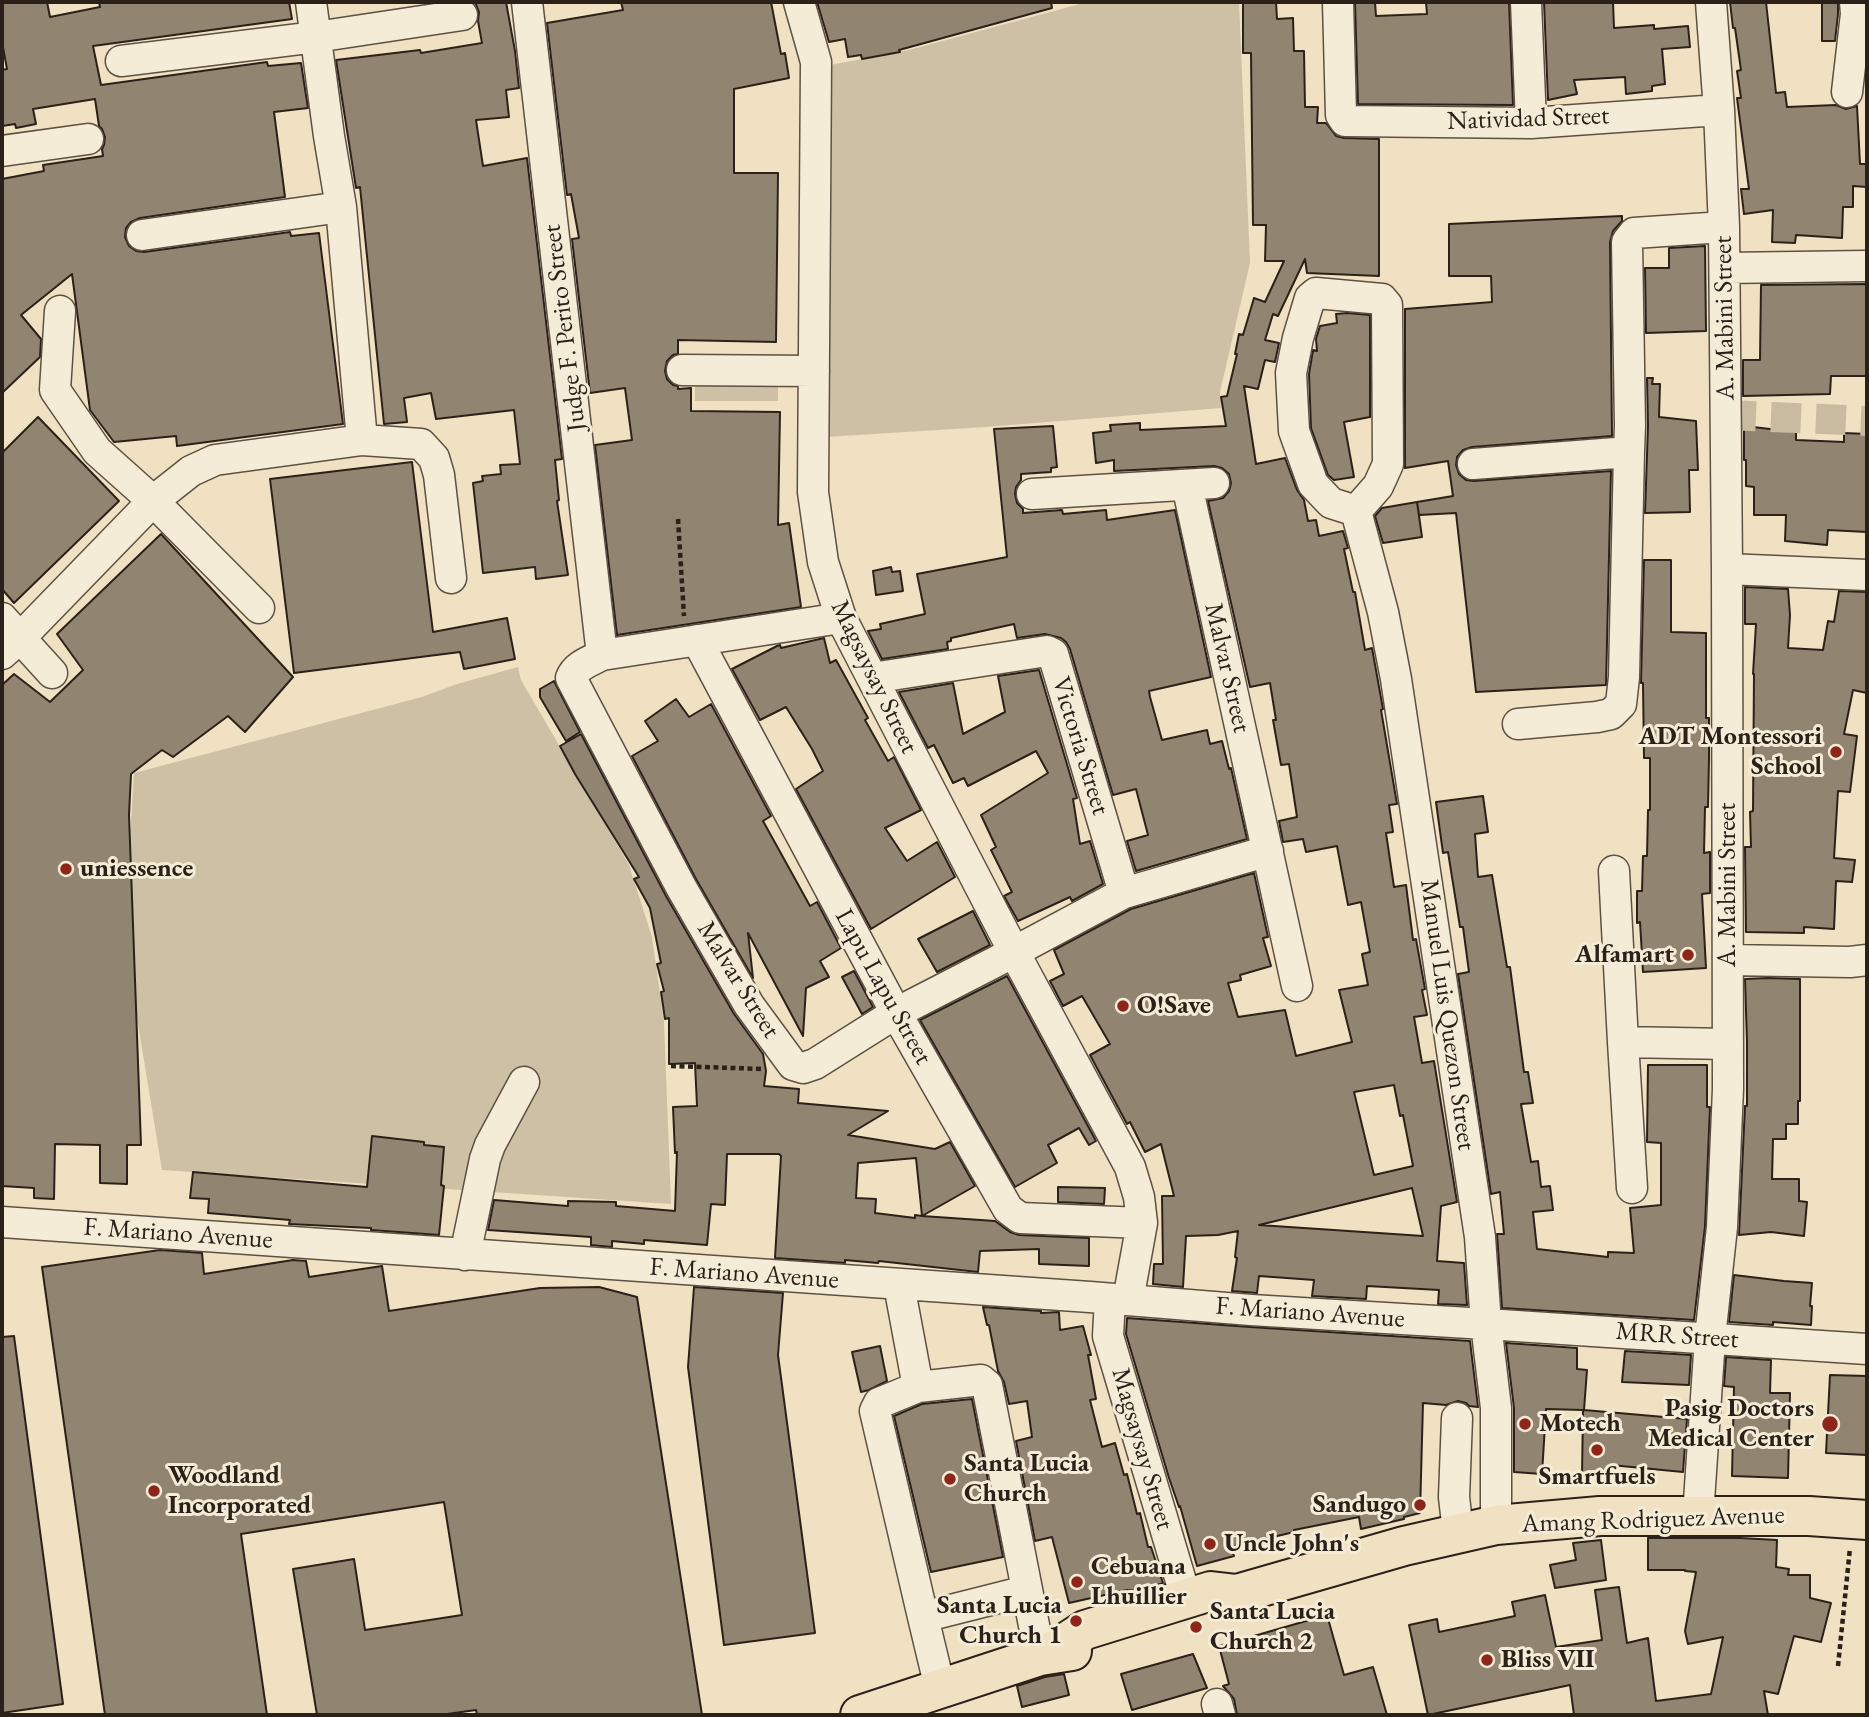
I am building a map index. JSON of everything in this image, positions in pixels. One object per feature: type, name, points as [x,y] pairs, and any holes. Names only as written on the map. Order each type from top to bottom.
[{"type":"main road","name":"Amang Rodriguez Avenue","points":[[1044,1655],[1085,1630],[1186,1598],[1211,1591],[1237,1594],[1366,1556],[1496,1525],[1600,1516],[1809,1516],[1860,1519]]},
{"type":"main road","name":"Amang Rodriguez Avenue","points":[[860,1715],[1044,1655],[1087,1650],[1219,1609],[1237,1594]]},
{"type":"street","points":[[311,2],[341,207],[362,440]]},
{"type":"street","name":"Judge F. Perito Street","points":[[527,2],[602,655]]},
{"type":"street","name":"Magsaysay Street","points":[[799,2],[816,62],[813,492],[823,562],[841,618],[1130,1167],[1139,1196],[1142,1223],[1108,1336],[1186,1598]]},
{"type":"street","name":"Natividad Street","points":[[1338,2],[1341,115],[1345,121],[1531,123],[1719,110]]},
{"type":"street","points":[[1526,2],[1531,123]]},
{"type":"street","name":"A. Mabini Street","points":[[1698,1516],[1710,1338],[1722,1227],[1728,1044],[1725,268],[1719,110],[1711,2]]},
{"type":"street","points":[[1847,92],[1856,2]]},
{"type":"street","points":[[121,61],[316,37],[462,15]]},
{"type":"street","points":[[2,151],[88,139]]},
{"type":"street","points":[[142,235],[341,207]]},
{"type":"street","points":[[1518,724],[1597,717],[1611,714],[1621,704],[1624,677],[1629,452],[1627,242],[1634,233],[1724,227]]},
{"type":"street","points":[[1725,268],[1867,266]]},
{"type":"street","points":[[1316,293],[1382,299],[1387,305],[1388,464],[1378,486],[1356,511],[1331,503],[1313,484],[1294,432],[1291,373],[1310,298],[1316,293]]},
{"type":"street","points":[[60,311],[55,390],[97,451],[153,500],[260,608]]},
{"type":"street","points":[[682,370],[814,372]]},
{"type":"street","points":[[52,673],[8,636],[153,500],[191,471],[215,460],[362,440],[421,444],[434,458],[439,475],[451,578]]},
{"type":"street","points":[[1473,464],[1629,452]]},
{"type":"street","name":"Malvar Street","points":[[1031,494],[1200,484],[1268,851],[1297,986]]},
{"type":"street","name":"Manuel Luis Quezon Street","points":[[1356,511],[1383,612],[1396,679],[1480,1237],[1486,1324],[1496,1408],[1496,1525]]},
{"type":"street","points":[[1727,569],[1867,575]]},
{"type":"street","name":"Malvar Street","points":[[841,618],[602,655],[580,666],[571,678],[681,887],[749,1005],[793,1065],[803,1068],[815,1064],[895,1013],[1124,893],[1268,851]]},
{"type":"street","name":"Lapu Lapu Street","points":[[692,641],[895,1013],[1007,1209],[1020,1219],[1142,1223]]},
{"type":"street","name":"Victoria Street","points":[[872,678],[1047,651],[1053,654],[1124,893]]},
{"type":"street","points":[[1614,871],[1632,1188]]},
{"type":"street","points":[[1728,960],[1867,960]]},
{"type":"street","points":[[1623,1042],[1728,1044]]},
{"type":"street","points":[[465,1255],[485,1159],[524,1082]]},
{"type":"street","name":"F. Mariano Avenue","points":[[2,1222],[1251,1310],[1486,1324]]},
{"type":"street","points":[[899,1285],[918,1387]]},
{"type":"street","name":"MRR Street","points":[[1486,1324],[1867,1349]]},
{"type":"street","points":[[940,1688],[875,1411],[879,1404],[918,1387],[981,1380],[987,1385],[1026,1591],[1044,1655]]},
{"type":"street","points":[[1457,1418],[1454,1497],[1458,1532]]},
{"type":"street","points":[[923,1617],[1026,1591]]},
{"type":"path","points":[[678,519],[692,641]]},
{"type":"path","points":[[671,1066],[775,1069],[793,1065]]},
{"type":"path","points":[[1838,1666],[1860,1519]]},
{"type":"shaded area","points":[[1087,2],[1239,2],[1250,263],[1220,392],[1221,408],[826,437],[830,65],[909,50]]},
{"type":"shaded area","points":[[695,362],[778,362],[778,401],[695,401]]},
{"type":"shaded area","points":[[518,667],[521,680],[629,865],[652,937],[664,1022],[671,1204],[162,1170],[124,939],[134,773],[422,697]]},
{"type":"building","points":[[2,2],[47,2],[50,17],[100,7],[99,2],[289,2],[292,19],[93,46],[101,85],[267,62],[268,66],[301,63],[308,108],[274,112],[285,197],[140,218],[126,228],[125,237],[129,246],[144,252],[290,232],[291,236],[319,233],[343,424],[177,446],[176,436],[114,442],[90,410],[72,274],[21,315],[41,339],[40,357],[2,393],[2,179],[44,171],[43,165],[103,156],[105,137],[99,126],[95,99],[33,109],[36,124],[16,128],[15,124],[2,126],[2,70],[7,69],[2,42]]},
{"type":"building","points":[[475,2],[506,2],[515,51],[519,88],[506,90],[509,117],[476,120],[483,166],[527,158],[562,459],[555,460],[557,501],[568,575],[536,579],[535,567],[483,573],[473,483],[483,481],[482,476],[501,474],[500,465],[520,464],[514,410],[436,419],[431,393],[404,398],[407,422],[384,424],[360,187],[356,188],[336,60],[420,50],[421,53],[482,43],[479,12]]},
{"type":"building","points":[[621,2],[771,2],[781,54],[785,53],[789,78],[734,89],[734,173],[778,173],[776,342],[678,340],[678,354],[667,361],[665,371],[667,379],[678,386],[678,389],[691,388],[691,411],[780,412],[778,525],[789,523],[801,607],[617,635],[595,445],[632,440],[625,388],[590,393],[572,239],[579,238],[571,194],[567,195],[547,23],[623,10]]},
{"type":"building","points":[[817,2],[1051,2],[1052,8],[899,50],[900,52],[862,59],[861,55],[848,57],[845,39],[829,42]]},
{"type":"building","points":[[1243,2],[1276,2],[1277,19],[1293,18],[1294,51],[1304,51],[1305,107],[1318,107],[1317,123],[1326,123],[1336,136],[1379,139],[1379,276],[1307,273],[1305,259],[1278,316],[1273,314],[1265,340],[1279,343],[1275,362],[1265,360],[1258,389],[1244,386],[1256,464],[1285,458],[1297,490],[1304,500],[1308,521],[1316,520],[1319,536],[1343,531],[1348,548],[1344,549],[1365,650],[1372,648],[1397,804],[1389,805],[1393,832],[1386,833],[1394,887],[1406,885],[1413,940],[1416,939],[1425,989],[1422,990],[1427,1015],[1414,1017],[1422,1063],[1434,1061],[1457,1202],[1441,1206],[1437,1261],[1464,1263],[1467,1305],[1438,1304],[1439,1290],[1367,1286],[1366,1299],[1312,1296],[1314,1280],[1259,1276],[1257,1293],[1232,1291],[1238,1231],[1186,1236],[1183,1287],[1153,1284],[1154,1264],[1163,1264],[1162,1196],[1174,1196],[1161,1144],[1145,1152],[1090,1055],[1110,1044],[1082,996],[1063,1006],[1050,981],[1064,974],[1054,950],[1131,909],[1254,873],[1268,937],[1263,938],[1271,966],[1240,975],[1241,980],[1228,983],[1238,1017],[1285,1010],[1296,1056],[1352,1042],[1339,990],[1368,985],[1362,954],[1370,952],[1361,902],[1348,905],[1337,846],[1306,852],[1303,839],[1283,842],[1279,821],[1297,817],[1289,764],[1281,765],[1270,683],[1250,687],[1208,501],[1223,498],[1229,491],[1229,474],[1214,466],[1114,471],[1114,460],[1096,463],[1093,433],[1111,431],[1110,425],[1140,423],[1140,430],[1226,426],[1221,397],[1227,396],[1239,334],[1243,335],[1254,298],[1265,302],[1284,261],[1265,261],[1266,225],[1253,225],[1251,53],[1243,53]],"holes":[[[1394,1085],[1413,1166],[1374,1175],[1354,1092]],[[1412,1188],[1423,1236],[1259,1225]]]},
{"type":"building","points":[[1355,2],[1375,2],[1376,16],[1427,14],[1426,2],[1509,2],[1513,105],[1358,104]]},
{"type":"building","points":[[1544,2],[1613,2],[1614,28],[1688,26],[1690,47],[1662,49],[1665,84],[1652,86],[1652,91],[1626,94],[1625,77],[1574,80],[1577,94],[1548,100]]},
{"type":"building","points":[[1730,2],[1766,2],[1776,93],[1785,92],[1787,107],[1836,105],[1846,109],[1857,106],[1860,164],[1867,164],[1867,187],[1853,186],[1853,207],[1843,207],[1842,238],[1796,235],[1795,243],[1772,242],[1773,210],[1744,214],[1741,189],[1749,189],[1737,98],[1741,98],[1737,71],[1741,70]]},
{"type":"building","points":[[1822,2],[1838,2],[1835,41],[1822,41]]},
{"type":"building","points":[[1622,216],[1610,242],[1612,436],[1472,447],[1463,450],[1457,457],[1456,465],[1459,474],[1466,480],[1474,481],[1611,471],[1606,685],[1476,692],[1456,513],[1419,515],[1417,502],[1453,496],[1448,461],[1405,468],[1405,309],[1492,302],[1491,276],[1449,276],[1449,224]]},
{"type":"building","points":[[1705,246],[1706,331],[1646,333],[1645,268],[1669,268],[1669,248]]},
{"type":"building","points":[[1867,284],[1867,376],[1831,376],[1830,394],[1743,396],[1743,360],[1760,360],[1761,285]]},
{"type":"building","points":[[1336,314],[1370,315],[1370,417],[1344,422],[1354,477],[1334,480],[1328,475],[1311,428],[1309,374],[1313,350],[1317,351],[1316,339],[1320,326],[1337,323]]},
{"type":"building","points":[[1647,378],[1653,378],[1652,384],[1660,384],[1659,417],[1696,421],[1698,470],[1689,470],[1690,512],[1645,513]]},
{"type":"building","points":[[38,417],[119,501],[14,603],[2,589],[2,453]]},
{"type":"building","points":[[1053,426],[1057,467],[1051,468],[1051,472],[1021,474],[1015,494],[1023,513],[1062,510],[1063,514],[1106,510],[1107,520],[1175,510],[1211,677],[1149,691],[1150,697],[1162,740],[1207,730],[1210,744],[1222,741],[1247,839],[1136,871],[1127,841],[1148,835],[1136,789],[1113,795],[1070,649],[1061,638],[1045,634],[1017,638],[1014,624],[951,638],[951,641],[947,642],[948,649],[882,659],[868,631],[881,629],[880,624],[925,614],[917,574],[1007,557],[994,429]]},
{"type":"building","points":[[1744,426],[1796,432],[1796,440],[1844,442],[1844,433],[1867,434],[1867,532],[1828,530],[1827,545],[1785,541],[1786,515],[1754,515],[1754,487],[1746,486]]},
{"type":"building","points":[[412,462],[433,632],[507,618],[515,659],[464,669],[460,652],[294,673],[270,479]]},
{"type":"building","points":[[1417,502],[1422,537],[1383,543],[1375,516],[1382,508]]},
{"type":"building","name":"uniessence","points":[[161,534],[293,677],[245,732],[228,716],[173,757],[162,750],[131,774],[129,815],[141,1145],[127,1145],[127,1184],[100,1183],[100,1145],[55,1144],[54,1199],[34,1198],[34,1188],[2,1186],[2,685],[14,674],[50,702],[83,670],[57,634]]},
{"type":"building","points":[[1644,560],[1671,560],[1671,632],[1706,633],[1709,758],[1704,853],[1710,852],[1710,893],[1702,894],[1706,968],[1643,972],[1640,922],[1637,923],[1637,891],[1642,891],[1643,856],[1647,856],[1650,810],[1650,758],[1644,758],[1641,683]]},
{"type":"building","points":[[891,567],[892,572],[900,571],[903,591],[876,595],[873,571]]},
{"type":"building","points":[[1745,587],[1788,589],[1788,648],[1823,650],[1828,621],[1834,622],[1839,591],[1867,592],[1867,693],[1853,690],[1844,734],[1857,736],[1850,792],[1838,791],[1834,858],[1855,860],[1852,882],[1836,881],[1834,929],[1804,927],[1804,933],[1746,932],[1745,847],[1751,847],[1750,812],[1753,811],[1753,674],[1756,624],[1745,624]]},
{"type":"building","points":[[824,638],[830,663],[836,660],[888,761],[894,757],[921,810],[885,828],[907,861],[937,842],[955,877],[871,929],[796,789],[823,771],[812,749],[786,707],[760,720],[732,669],[777,646],[780,645],[781,648]]},
{"type":"building","points":[[1039,670],[1077,798],[1073,799],[1080,844],[1090,841],[1103,884],[1072,901],[1070,897],[1018,921],[1004,896],[1012,892],[991,850],[996,847],[981,815],[1048,773],[1036,751],[968,786],[964,778],[953,783],[934,745],[928,748],[899,692],[953,683],[963,734],[1005,712],[998,676]]},
{"type":"building","points":[[554,681],[580,732],[566,741],[540,697],[540,689]]},
{"type":"building","points":[[676,699],[689,717],[711,704],[771,816],[763,821],[810,906],[817,902],[841,948],[820,961],[829,977],[806,988],[803,1036],[748,933],[753,978],[696,879],[632,756],[658,741],[645,721]]},
{"type":"building","points":[[581,734],[666,896],[734,1014],[763,1054],[766,1071],[764,1086],[799,1089],[798,1103],[888,1111],[848,1135],[935,1149],[950,1142],[975,1186],[922,1216],[995,1221],[1019,1235],[1089,1238],[1089,1266],[1039,1264],[1039,1249],[980,1251],[978,1272],[879,1261],[845,1260],[845,1263],[775,1258],[779,1154],[727,1154],[725,1205],[711,1204],[707,1245],[644,1240],[644,1244],[612,1241],[612,1247],[591,1245],[591,1237],[488,1230],[494,1200],[568,1206],[568,1201],[616,1202],[616,1206],[675,1211],[677,1152],[675,1153],[673,1107],[697,1106],[695,1063],[669,1064],[669,1018],[665,1019],[661,992],[664,991],[657,964],[661,963],[650,908],[634,879],[639,877],[560,746]],"holes":[[[916,1158],[922,1216],[915,1215],[915,1218],[875,1213],[876,1199],[856,1198],[858,1163]]]},
{"type":"building","points":[[1483,796],[1488,832],[1475,834],[1478,877],[1492,875],[1507,967],[1510,967],[1524,1072],[1528,1072],[1533,1103],[1521,1104],[1531,1162],[1538,1161],[1541,1187],[1550,1186],[1553,1210],[1533,1212],[1537,1249],[1608,1257],[1608,1252],[1634,1253],[1630,1208],[1661,1205],[1661,1143],[1647,1142],[1648,1065],[1707,1065],[1707,1107],[1710,1107],[1705,1226],[1694,1320],[1502,1308],[1497,1234],[1504,1234],[1500,1192],[1491,1194],[1458,974],[1469,972],[1463,927],[1460,927],[1448,852],[1443,853],[1436,802]]},
{"type":"building","points":[[973,911],[990,945],[937,972],[918,939]]},
{"type":"building","points":[[854,971],[873,1007],[862,1014],[842,977]]},
{"type":"building","points":[[1007,976],[1096,1141],[1089,1145],[1079,1128],[1048,1145],[1057,1163],[1015,1187],[920,1020]]},
{"type":"building","points":[[1745,979],[1800,979],[1798,1124],[1786,1124],[1786,1139],[1773,1139],[1772,1179],[1799,1179],[1799,1201],[1807,1202],[1804,1236],[1771,1232],[1739,1235],[1747,1106]]},
{"type":"building","points":[[372,1136],[444,1147],[441,1185],[444,1186],[439,1235],[289,1224],[290,1220],[208,1213],[209,1199],[190,1198],[193,1172],[367,1187]]},
{"type":"building","points":[[1058,1187],[1105,1188],[1104,1204],[1058,1202]]},
{"type":"building","points":[[160,1250],[202,1253],[204,1274],[293,1260],[306,1261],[309,1277],[382,1266],[389,1311],[540,1288],[599,1287],[637,1297],[702,1715],[477,1715],[476,1710],[440,1715],[317,1715],[293,1569],[354,1559],[365,1630],[462,1615],[444,1502],[241,1534],[267,1715],[105,1715],[42,1267]]},
{"type":"building","points":[[1734,1275],[1812,1283],[1811,1325],[1729,1322]]},
{"type":"building","points":[[694,1287],[783,1293],[778,1355],[815,1633],[724,1645],[688,1367]]},
{"type":"building","points":[[983,1307],[1041,1313],[1059,1312],[1060,1330],[1083,1326],[1091,1355],[1088,1355],[1096,1399],[1090,1400],[1102,1447],[1115,1443],[1124,1475],[1127,1474],[1137,1514],[1140,1513],[1148,1547],[1151,1547],[1163,1583],[1138,1591],[1127,1590],[1069,1603],[1052,1537],[1035,1541],[1016,1441],[1032,1437],[1027,1401],[1009,1404]]},
{"type":"building","points":[[1127,1318],[1470,1341],[1478,1407],[1458,1401],[1446,1405],[1423,1403],[1420,1513],[1361,1529],[1359,1517],[1294,1530],[1231,1547],[1234,1556],[1197,1566],[1126,1334]]},
{"type":"building","points":[[14,1336],[63,1704],[2,1713],[2,1337]]},
{"type":"building","points":[[1506,1343],[1577,1348],[1577,1369],[1587,1370],[1584,1410],[1687,1419],[1683,1472],[1611,1465],[1611,1476],[1582,1476],[1583,1410],[1546,1409],[1542,1474],[1514,1472],[1514,1408]]},
{"type":"building","points":[[880,1346],[887,1381],[861,1392],[852,1352]]},
{"type":"building","points":[[1625,1351],[1691,1355],[1689,1385],[1622,1382]]},
{"type":"building","points":[[1726,1357],[1771,1360],[1770,1393],[1790,1393],[1788,1478],[1732,1476],[1734,1387],[1724,1386]]},
{"type":"building","points":[[1830,1375],[1867,1376],[1867,1455],[1826,1453]]},
{"type":"building","name":"Santa Lucia Church","points":[[972,1399],[1003,1557],[931,1572],[894,1416],[922,1404]]},
{"type":"building","points":[[1648,1538],[1777,1540],[1776,1567],[1789,1569],[1788,1575],[1810,1575],[1810,1598],[1831,1603],[1821,1642],[1794,1636],[1778,1694],[1764,1691],[1768,1715],[1574,1715],[1570,1685],[1428,1715],[1409,1625],[1437,1619],[1439,1632],[1515,1616],[1512,1602],[1545,1595],[1556,1647],[1602,1640],[1595,1590],[1619,1587],[1627,1643],[1648,1638],[1656,1701],[1711,1694],[1723,1637],[1688,1644],[1685,1631],[1696,1572],[1648,1570]]},
{"type":"building","points":[[1601,1540],[1606,1580],[1555,1588],[1550,1565],[1576,1560],[1573,1543]]},
{"type":"building","points":[[1327,1615],[1344,1675],[1373,1667],[1387,1715],[1237,1715],[1234,1699],[1223,1686],[1229,1684],[1219,1646]]},
{"type":"building","points":[[1193,1654],[1207,1688],[1132,1710],[1121,1674]]},
{"type":"building","points":[[1064,1674],[1069,1695],[1022,1707],[1017,1686]]},
{"type":"tunnel","points":[[1726,415],[1867,421]]},
{"type":"place","name":"ADT Montessori School","points":[[1836,752]]},
{"type":"place","name":"uniessence","points":[[66,869]]},
{"type":"place","name":"Alfamart","points":[[1688,955]]},
{"type":"place","name":"O!Save","points":[[1123,1006]]},
{"type":"place","name":"Motech","points":[[1525,1424]]},
{"type":"place","name":"Pasig Doctors Medical Center","points":[[1830,1424]]},
{"type":"place","name":"Smartfuels","points":[[1597,1450]]},
{"type":"place","name":"Santa Lucia Church","points":[[950,1479]]},
{"type":"place","name":"Woodland Incorporated","points":[[154,1491]]},
{"type":"place","name":"Sandugo","points":[[1420,1505]]},
{"type":"place","name":"Uncle John's","points":[[1210,1544]]},
{"type":"place","name":"Cebuana Lhuillier","points":[[1077,1582]]},
{"type":"place","name":"Santa Lucia Church 1","points":[[1076,1621]]},
{"type":"place","name":"Santa Lucia Church 2","points":[[1196,1627]]},
{"type":"place","name":"Bliss Ⅶ","points":[[1487,1660]]}]
